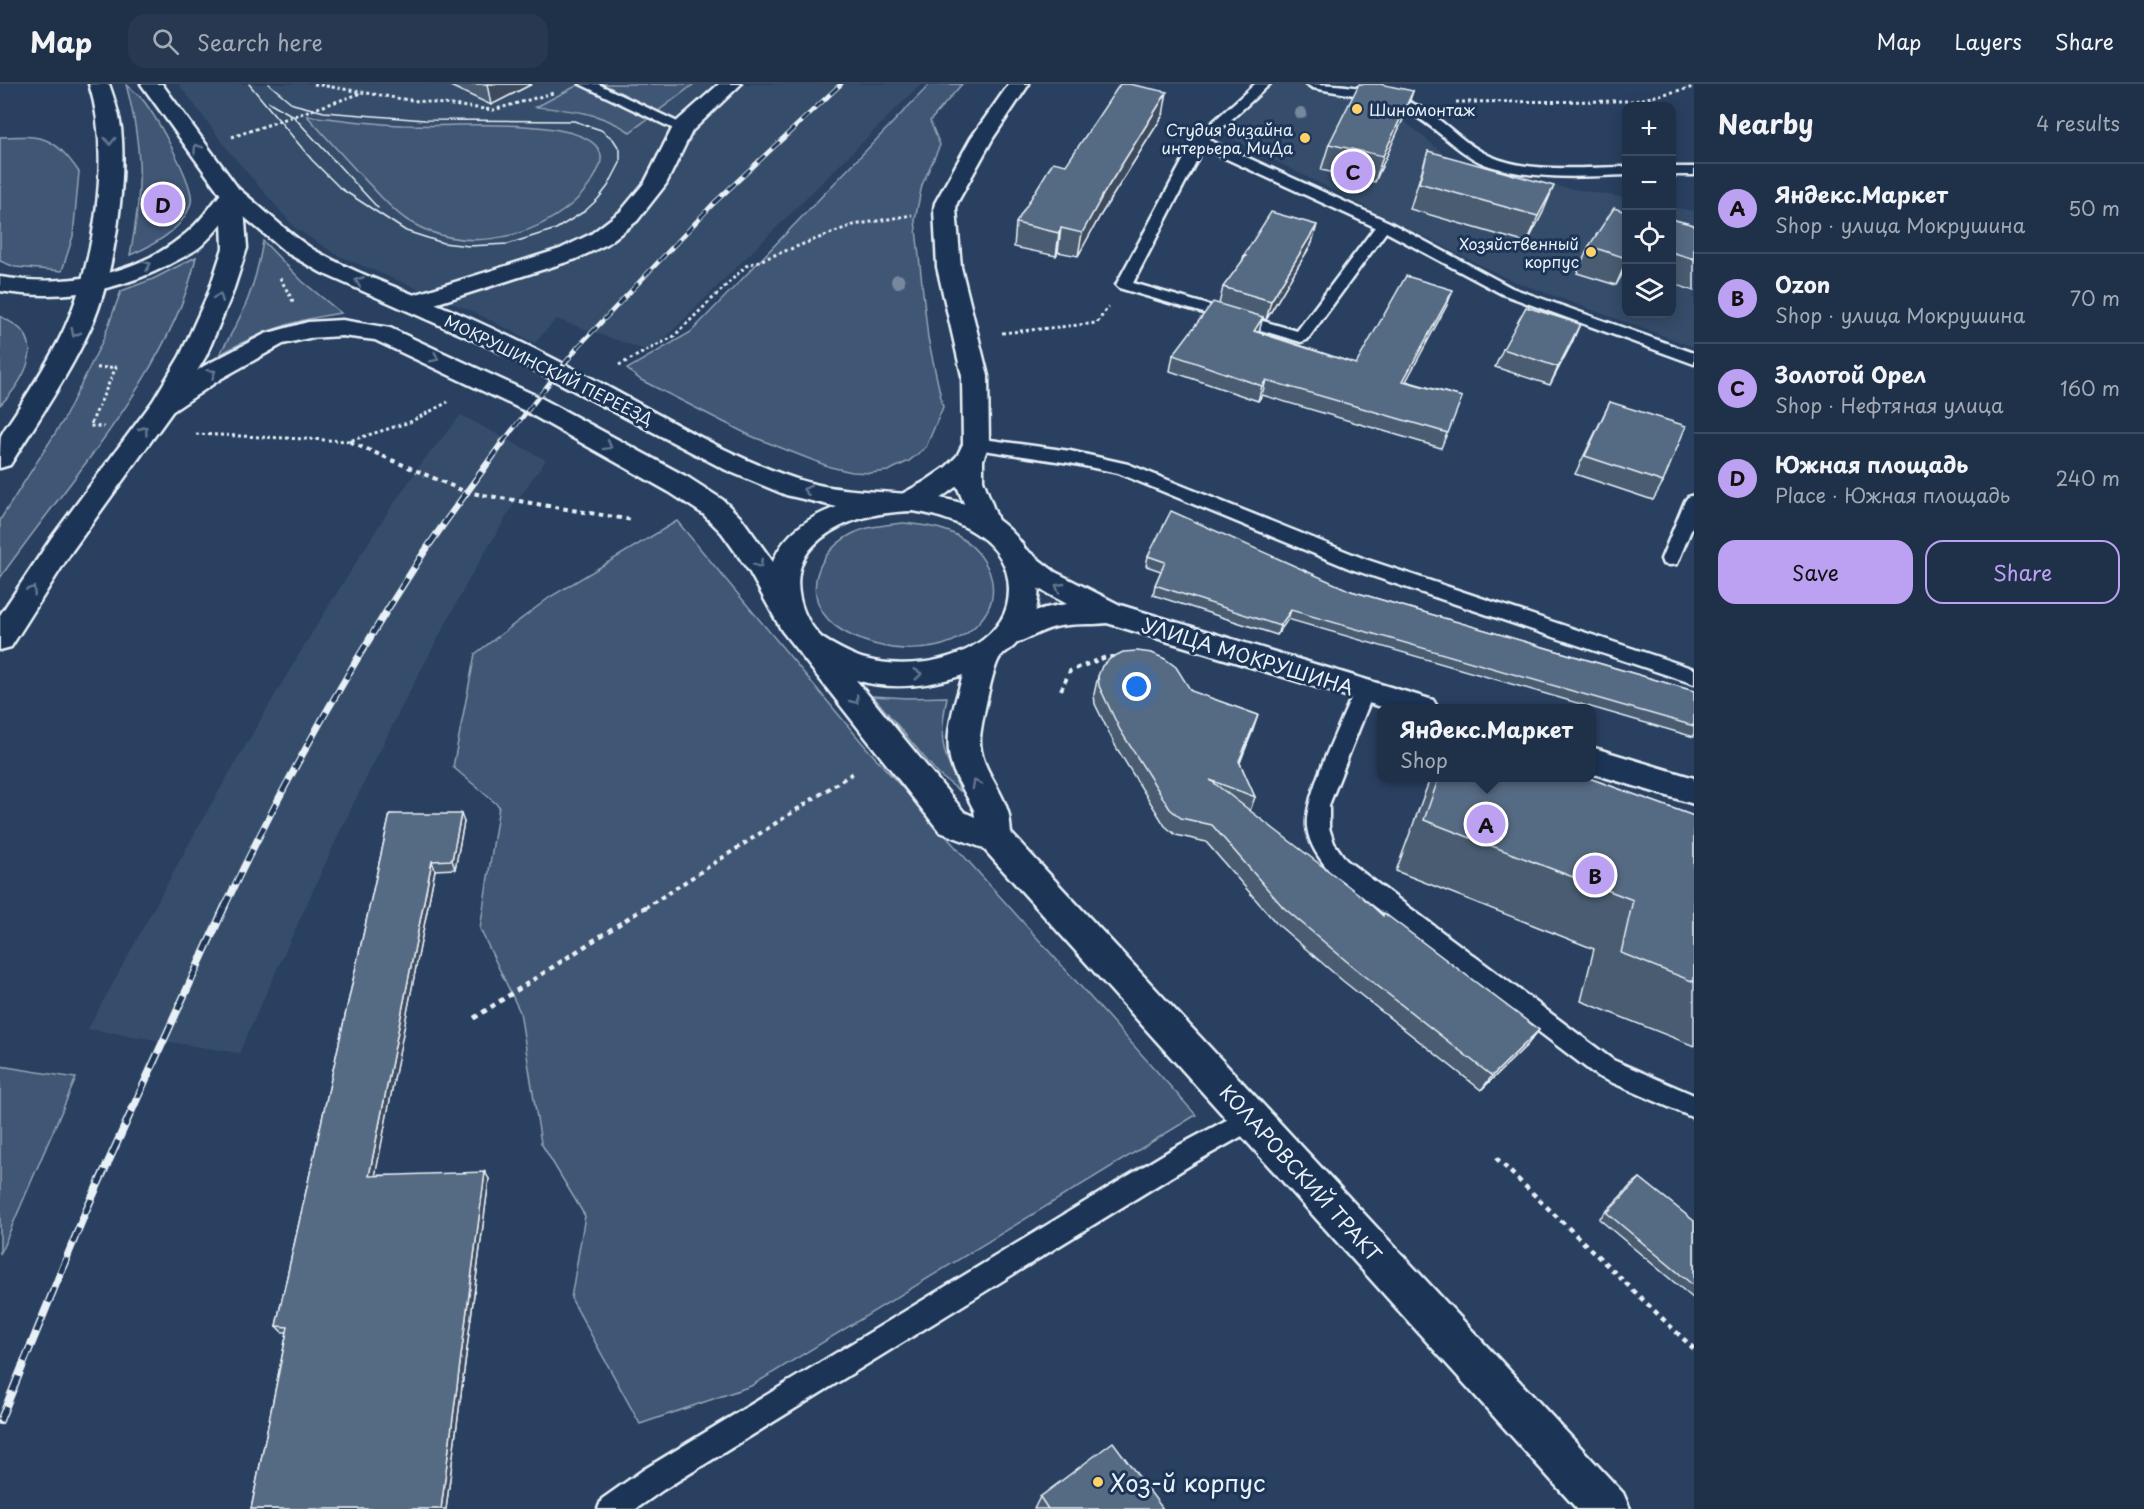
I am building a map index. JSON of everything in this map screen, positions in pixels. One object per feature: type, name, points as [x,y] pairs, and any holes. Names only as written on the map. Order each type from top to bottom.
[{"type":"main road","points":[[0,459],[50,379],[80,323],[92,285],[110,171],[110,129],[99,84]]},
{"type":"main road","name":"МОКРУШИНСКИЙ ПЕРЕЕЗД","points":[[151,84],[232,195],[303,253],[350,277],[413,303],[548,366],[735,462],[798,489],[838,497],[897,502]]},
{"type":"main road","points":[[413,303],[568,254],[599,239],[629,216],[655,184],[683,128],[731,84]]},
{"type":"main road","points":[[986,526],[972,496],[969,480],[973,452],[975,376],[949,267],[945,209],[946,203],[982,138],[1019,84]]},
{"type":"main road","points":[[0,284],[52,289],[92,285],[144,267],[193,241],[232,195]]},
{"type":"main road","points":[[0,639],[62,544],[164,405],[193,356],[220,294],[235,248],[232,195]]},
{"type":"main road","points":[[164,405],[213,372],[274,339],[308,330],[342,328],[381,333],[532,405],[680,485],[712,507],[732,526],[760,564],[793,623],[952,822],[995,838]]},
{"type":"main road","points":[[0,421],[50,379]]},
{"type":"main road","points":[[784,606],[782,580],[787,561],[796,545],[810,531],[833,517],[858,507],[897,502],[934,490],[951,478],[973,452]]},
{"type":"main road","points":[[897,502],[950,510],[986,526],[1014,555],[1044,579],[1109,613]]},
{"type":"main road","points":[[995,838],[990,810],[970,771],[964,741],[969,707],[995,645],[1019,617],[1024,596],[1023,577],[1014,555]]},
{"type":"main road","points":[[805,638],[824,652],[845,663],[873,672],[908,675],[942,671],[964,664],[1042,618],[1074,612],[1109,613]]},
{"type":"main road","name":"УЛИЦА МОКРУШИНА","points":[[1109,613],[1408,704]]},
{"type":"main road","points":[[1596,762],[1694,791]]},
{"type":"main road","name":"КОЛАРОВСКИЙ ТРАКТ","points":[[995,838],[1607,1509]]},
{"type":"lane","points":[[587,84],[683,128]]},
{"type":"lane","points":[[1263,84],[1200,141],[1124,285],[1301,337],[1384,225]]},
{"type":"lane","points":[[1314,84],[1389,101],[1415,110],[1474,153],[1493,163],[1547,172],[1622,171]]},
{"type":"lane","points":[[1200,141],[1384,225],[1507,291],[1694,359]]},
{"type":"lane","points":[[1676,171],[1694,171]]},
{"type":"lane","points":[[973,452],[1070,457],[1122,468],[1358,564],[1694,677]]},
{"type":"lane","points":[[1670,559],[1694,501]]},
{"type":"lane","points":[[1364,691],[1318,805],[1318,828],[1324,847],[1338,866],[1605,1068],[1694,1107]]},
{"type":"lane","points":[[612,1509],[663,1474],[1183,1156],[1251,1118]]},
{"type":"path","points":[[314,84],[363,93],[493,110],[553,93]]},
{"type":"path","points":[[1389,101],[1540,103],[1634,101],[1694,87]]},
{"type":"path","points":[[232,137],[363,93]]},
{"type":"path","points":[[613,368],[673,337],[746,266],[853,225],[945,209]]},
{"type":"path","points":[[278,273],[296,308]]},
{"type":"path","points":[[992,334],[1097,323],[1124,285]]},
{"type":"path","points":[[90,368],[116,367],[90,426],[107,427]]},
{"type":"path","points":[[196,434],[349,441],[410,422],[452,401]]},
{"type":"path","points":[[349,441],[466,492],[632,520]]},
{"type":"path","points":[[1060,690],[1070,671],[1106,657],[1127,658]]},
{"type":"path","points":[[474,1018],[853,773]]},
{"type":"path","points":[[1496,1158],[1694,1349]]},
{"type":"shaded area","points":[[126,84],[143,100],[156,120],[181,167],[191,194],[191,203],[187,212],[174,229],[148,247],[130,255],[137,210],[139,169],[136,129]]},
{"type":"shaded area","points":[[179,84],[921,84],[651,352],[556,319],[535,343],[474,312],[337,255],[295,228],[229,151]]},
{"type":"shaded area","points":[[580,84],[694,84],[630,132],[596,116],[536,107]]},
{"type":"shaded area","points":[[930,84],[962,84],[930,121],[940,145],[922,185],[915,220],[928,338],[943,407],[926,447],[909,461],[888,471],[852,472],[830,467],[751,436],[641,380],[627,369],[691,332]]},
{"type":"shaded area","points":[[1264,84],[1310,84],[1368,91],[1450,159],[1533,182],[1622,197],[1622,318],[1676,318],[1676,208],[1694,211],[1694,347],[1508,279],[1226,136]]},
{"type":"shaded area","points":[[307,116],[366,123],[518,125],[570,132],[589,140],[600,152],[599,168],[587,188],[572,204],[554,217],[534,227],[492,239],[448,237],[427,230],[397,213]]},
{"type":"shaded area","points":[[0,137],[46,140],[62,151],[79,172],[73,236],[62,271],[15,267],[0,261]]},
{"type":"shaded area","points":[[263,241],[302,281],[341,313],[308,319],[278,328],[249,339],[219,355],[247,300]]},
{"type":"shaded area","points":[[196,257],[184,299],[165,341],[141,383],[85,465],[0,578],[0,520],[63,421],[103,340],[121,291],[153,279]]},
{"type":"shaded area","points":[[0,316],[16,325],[24,333],[29,342],[30,352],[19,382],[0,405]]},
{"type":"shaded area","points":[[461,415],[546,460],[513,506],[472,574],[405,700],[341,829],[239,1053],[88,1029],[202,820],[302,649],[382,521],[423,461]]},
{"type":"shaded area","points":[[677,521],[864,745],[1196,1115],[751,1386],[640,1424],[571,1298],[585,1216],[541,1143],[520,1012],[480,929],[499,806],[453,767],[475,654],[550,597]]},
{"type":"shaded area","points":[[903,523],[937,528],[956,535],[977,551],[990,573],[992,597],[988,609],[980,621],[966,634],[950,642],[913,649],[875,644],[841,630],[828,619],[820,607],[816,594],[816,581],[820,567],[837,544],[862,530]]},
{"type":"shaded area","points":[[873,696],[947,697],[943,745],[960,791],[939,775]]},
{"type":"shaded area","points":[[0,1066],[76,1078],[0,1254]]},
{"type":"building","points":[[1120,84],[1167,92],[1104,193],[1082,233],[1061,228],[1059,233],[1016,223],[1053,162],[1066,165]]},
{"type":"building","points":[[1359,84],[1380,84],[1413,91],[1383,156],[1329,144]]},
{"type":"building","points":[[1428,151],[1554,186],[1538,216],[1419,183]]},
{"type":"building","points":[[1614,208],[1622,211],[1622,257],[1589,246]]},
{"type":"building","points":[[1271,212],[1317,225],[1271,301],[1223,287],[1246,256],[1244,255]]},
{"type":"building","points":[[1676,220],[1694,225],[1694,259],[1676,254]]},
{"type":"building","points":[[1406,276],[1453,290],[1403,381],[1462,397],[1448,433],[1266,380],[1262,386],[1173,355],[1213,302],[1263,317],[1254,331],[1356,364]]},
{"type":"building","points":[[1526,307],[1580,324],[1558,367],[1503,349]]},
{"type":"building","points":[[1610,402],[1686,426],[1663,482],[1585,456]]},
{"type":"building","points":[[1171,511],[1351,591],[1694,691],[1694,726],[1291,610],[1280,626],[1155,585],[1165,562],[1148,556]]},
{"type":"building","points":[[1123,652],[1152,653],[1176,667],[1191,691],[1258,715],[1239,761],[1255,797],[1210,780],[1360,895],[1383,916],[1384,913],[1539,1030],[1492,1076],[1351,965],[1283,907],[1212,825],[1181,818],[1170,809],[1120,730],[1099,686],[1098,676],[1102,666]]},
{"type":"building","points":[[1596,781],[1694,816],[1694,982],[1621,953],[1633,900],[1424,820],[1437,782]]},
{"type":"building","points":[[390,814],[461,814],[452,860],[432,861],[369,1176],[485,1172],[441,1509],[251,1509],[288,1327],[276,1326]]},
{"type":"building","points":[[1640,1178],[1694,1221],[1694,1286],[1607,1213]]},
{"type":"building","name":"Хоз-й корпус","points":[[1113,1442],[1163,1509],[1048,1509],[1040,1497]]},
{"type":"tram line","points":[[249,84],[312,160],[340,188],[406,231],[443,243],[469,246],[508,244],[556,229],[585,211],[598,199],[620,163],[620,150],[613,139],[601,130],[574,121],[425,120],[324,112],[293,104],[269,84]]},
{"type":"tram line","points":[[269,102],[293,116],[378,208]]},
{"type":"railway","points":[[502,443],[577,348],[713,204],[841,84]]},
{"type":"railway","points":[[224,908],[292,773],[367,642],[421,557],[503,442]]},
{"type":"railway","points":[[0,1421],[85,1213],[225,906]]},
{"type":"place","name":"Шиномонтаж","points":[[1357,109]]},
{"type":"place","name":"Студия дизайна интерьера МиДа","points":[[1305,138]]},
{"type":"place","name":"Золотой Орел","points":[[1353,171]]},
{"type":"place","name":"Южная площадь","points":[[163,204]]},
{"type":"place","name":"Хозяйственный корпус","points":[[1591,252]]},
{"type":"place","name":"Яндекс.Маркет","points":[[1486,824]]},
{"type":"place","name":"Ozon","points":[[1595,875]]},
{"type":"place","name":"Хоз-й корпус","points":[[1098,1482]]}]
